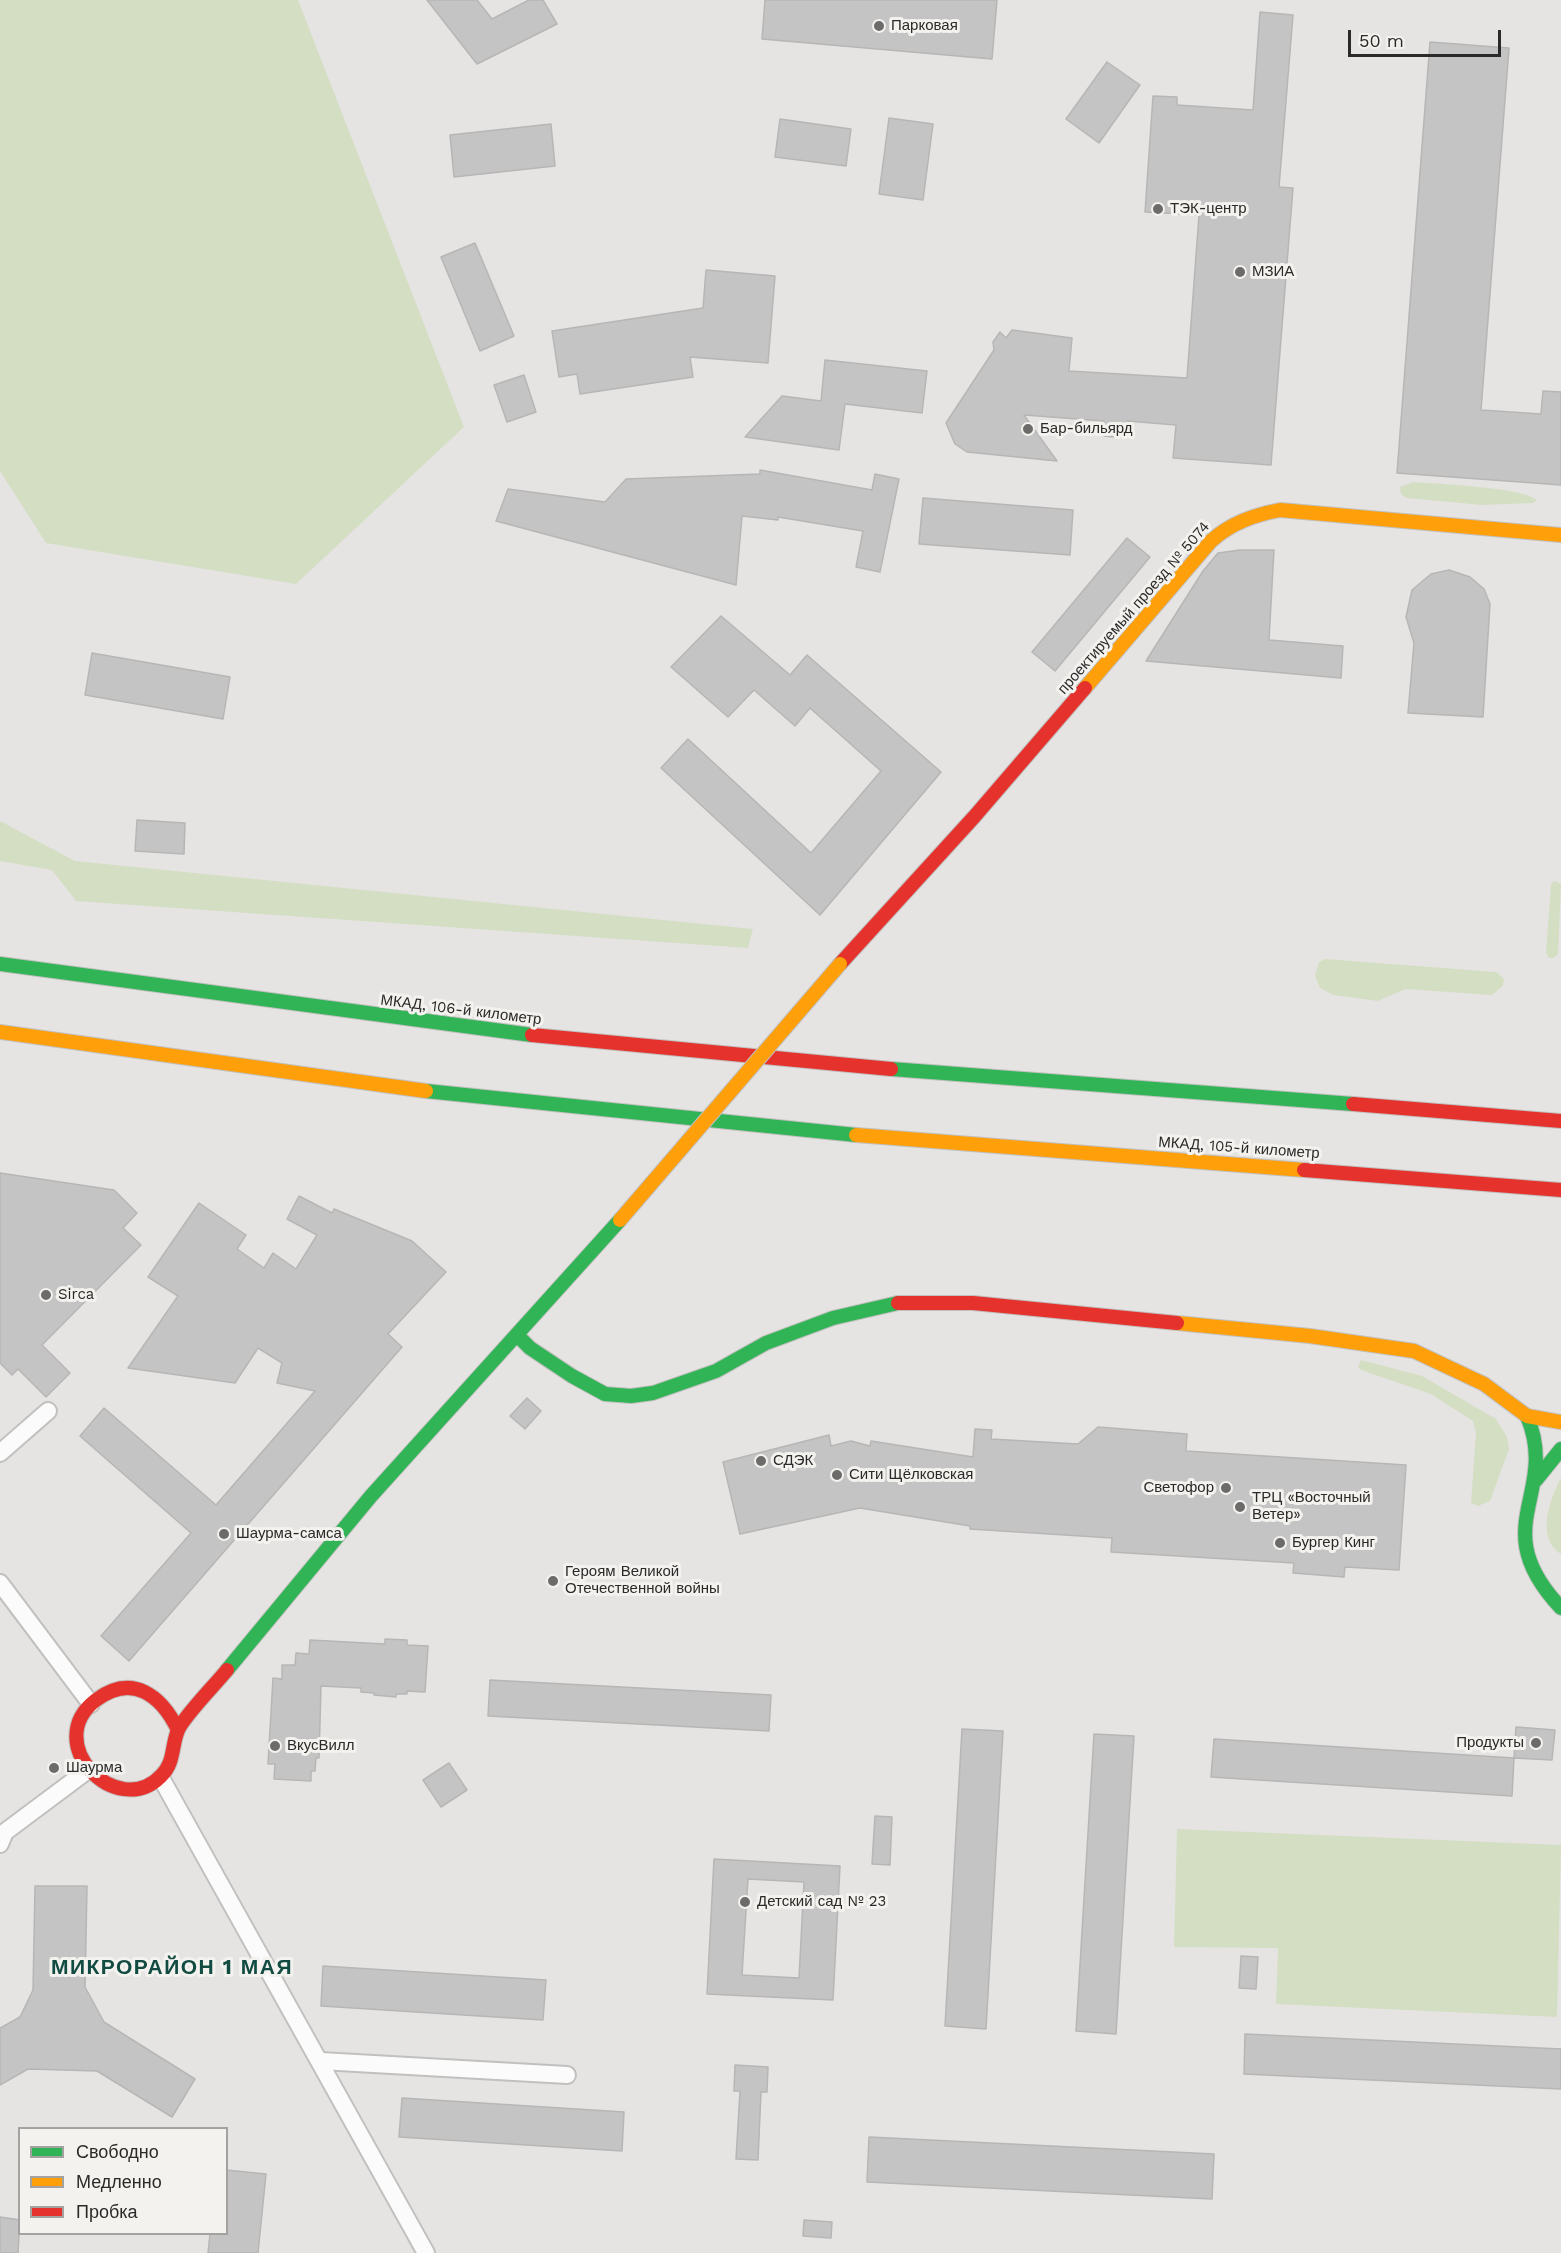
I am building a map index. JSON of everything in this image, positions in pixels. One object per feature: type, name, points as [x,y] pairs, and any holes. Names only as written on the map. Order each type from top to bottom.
[{"type":"main road","name":"проектируемый проезд № 5074","points":[[178,1730],[371,1497],[518,1336],[840,964],[975,817],[1211,541],[1223,530],[1261,513],[1280,510],[1561,535]]},
{"type":"main road","name":"МКАД, 106-й километр","points":[[0,964],[297,1007],[540,1036],[920,1072],[1561,1121]]},
{"type":"main road","name":"МКАД, 105-й километр","points":[[0,1032],[288,1074],[533,1104],[914,1139],[1561,1190]]},
{"type":"main road","points":[[518,1336],[530,1348],[605,1395],[631,1396],[653,1393],[716,1371],[766,1343],[833,1318],[901,1302],[973,1304],[1310,1336],[1414,1351],[1484,1384],[1527,1416],[1561,1422]]},
{"type":"main road","points":[[1527,1416],[1538,1446],[1536,1480],[1524,1522],[1528,1558],[1544,1591],[1561,1608]]},
{"type":"main road","points":[[1536,1480],[1561,1449]]},
{"type":"main road","points":[[123,1688],[142,1690],[159,1698],[171,1712],[178,1730],[178,1747],[172,1764],[160,1778],[143,1788],[123,1790],[104,1784],[88,1770],[79,1755],[77,1737],[81,1719],[91,1704],[105,1693],[123,1688]]},
{"type":"street","points":[[0,1453],[48,1411]]},
{"type":"street","points":[[0,1584],[91,1704]]},
{"type":"street","points":[[0,1844],[5,1832],[88,1770]]},
{"type":"street","points":[[160,1778],[253,1946],[321,2061],[426,2253]]},
{"type":"street","points":[[321,2061],[567,2075]]},
{"type":"green space","points":[[0,0],[298,0],[464,427],[296,584],[46,543],[0,471]]},
{"type":"green space","points":[[1413,482],[1497,489],[1537,500],[1533,503],[1482,505],[1406,498],[1401,494],[1400,487]]},
{"type":"green space","points":[[0,821],[75,861],[753,929],[748,948],[76,901],[52,870],[0,861]]},
{"type":"green space","points":[[1554,881],[1561,884],[1558,954],[1554,958],[1549,958],[1546,953],[1551,885]]},
{"type":"green space","points":[[1325,959],[1496,972],[1504,979],[1503,986],[1492,995],[1405,989],[1378,1001],[1333,995],[1320,988],[1315,976],[1319,962]]},
{"type":"green space","points":[[1361,1360],[1422,1376],[1496,1419],[1507,1437],[1509,1449],[1490,1501],[1478,1506],[1471,1503],[1476,1433],[1473,1421],[1431,1394],[1361,1370],[1358,1367]]},
{"type":"green space","points":[[1561,1478],[1561,1554],[1553,1547],[1549,1539],[1547,1519],[1552,1497]]},
{"type":"green space","points":[[1177,1829],[1561,1845],[1557,2017],[1276,2004],[1278,1948],[1174,1947]]},
{"type":"building","points":[[427,0],[477,0],[492,19],[529,0],[543,0],[557,24],[477,64]]},
{"type":"building","name":"Парковая","points":[[765,0],[997,0],[992,59],[762,39]]},
{"type":"building","name":"МЗИА","points":[[1260,12],[1293,15],[1279,187],[1293,188],[1271,465],[1173,458],[1176,425],[1127,421],[1126,437],[1114,437],[1104,436],[1104,421],[1024,415],[1057,461],[967,452],[955,444],[946,423],[994,350],[993,342],[1000,332],[1006,338],[1012,330],[1072,338],[1069,371],[1187,378],[1199,215],[1145,212],[1153,96],[1177,97],[1177,105],[1253,110]]},
{"type":"building","points":[[1430,42],[1509,48],[1481,410],[1541,414],[1543,391],[1561,392],[1561,485],[1397,473]]},
{"type":"building","points":[[1107,62],[1140,85],[1099,143],[1066,119]]},
{"type":"building","points":[[889,118],[933,124],[923,200],[879,194]]},
{"type":"building","points":[[780,119],[851,129],[846,166],[775,157]]},
{"type":"building","points":[[551,124],[555,166],[454,177],[450,135]]},
{"type":"building","points":[[475,243],[514,336],[480,351],[441,257]]},
{"type":"building","points":[[706,270],[775,276],[768,363],[690,357],[693,377],[580,394],[577,374],[559,377],[552,331],[703,308]]},
{"type":"building","points":[[825,360],[927,371],[922,413],[845,404],[839,450],[745,437],[782,396],[821,401]]},
{"type":"building","points":[[524,375],[536,412],[507,422],[494,385]]},
{"type":"building","points":[[760,470],[872,490],[875,474],[899,479],[880,572],[856,567],[863,531],[778,517],[778,520],[742,516],[736,585],[496,521],[508,489],[605,502],[626,479],[760,474]]},
{"type":"building","points":[[923,498],[1073,510],[1070,555],[919,544]]},
{"type":"building","points":[[1127,538],[1150,557],[1055,671],[1032,652]]},
{"type":"building","points":[[1240,550],[1274,550],[1269,640],[1343,646],[1341,678],[1146,661],[1203,571],[1218,553]]},
{"type":"building","points":[[1449,570],[1470,577],[1484,589],[1490,604],[1483,717],[1408,713],[1414,643],[1406,617],[1412,590],[1431,574]]},
{"type":"building","points":[[721,616],[790,675],[807,655],[941,772],[820,915],[661,768],[688,739],[811,853],[881,771],[810,708],[795,726],[754,690],[728,717],[671,667]]},
{"type":"building","points":[[92,653],[230,677],[223,719],[85,695]]},
{"type":"building","points":[[137,820],[185,823],[184,854],[135,851]]},
{"type":"building","name":"Sirca","points":[[0,1173],[114,1190],[137,1213],[123,1228],[141,1245],[42,1345],[70,1373],[46,1397],[18,1369],[12,1375],[0,1363]]},
{"type":"building","points":[[299,1196],[332,1213],[334,1209],[412,1241],[446,1272],[388,1334],[402,1347],[129,1661],[101,1636],[191,1533],[80,1436],[104,1408],[216,1505],[315,1391],[277,1383],[282,1363],[258,1348],[235,1383],[128,1368],[178,1296],[148,1277],[199,1203],[246,1235],[237,1249],[264,1268],[273,1253],[296,1269],[317,1235],[287,1219]]},
{"type":"building","points":[[527,1398],[541,1411],[525,1429],[510,1416]]},
{"type":"building","points":[[1098,1427],[1187,1434],[1186,1451],[1406,1465],[1399,1570],[1345,1567],[1344,1577],[1293,1573],[1294,1563],[1111,1552],[1112,1538],[970,1529],[970,1526],[860,1508],[740,1534],[723,1462],[829,1435],[831,1446],[851,1441],[870,1446],[871,1441],[973,1457],[975,1429],[992,1430],[991,1439],[1078,1444]]},
{"type":"building","points":[[385,1639],[407,1640],[407,1645],[428,1646],[425,1692],[407,1691],[407,1694],[396,1694],[396,1697],[361,1692],[361,1688],[321,1686],[319,1758],[316,1758],[315,1771],[311,1771],[311,1781],[274,1779],[275,1764],[268,1764],[273,1678],[282,1679],[282,1665],[295,1665],[296,1653],[309,1654],[310,1640],[385,1644]]},
{"type":"building","points":[[490,1680],[771,1695],[769,1731],[488,1716]]},
{"type":"building","points":[[1516,1727],[1555,1730],[1552,1760],[1514,1758]]},
{"type":"building","points":[[962,1729],[1003,1731],[986,2029],[945,2026]]},
{"type":"building","points":[[1094,1734],[1134,1736],[1116,2034],[1076,2031]]},
{"type":"building","points":[[1214,1739],[1514,1758],[1512,1796],[1211,1777]]},
{"type":"building","points":[[449,1763],[467,1790],[441,1807],[423,1780]]},
{"type":"building","points":[[875,1816],[892,1817],[890,1865],[872,1864]]},
{"type":"building","points":[[714,1859],[840,1866],[833,2000],[707,1994]],"holes":[[[748,1879],[804,1882],[799,1978],[742,1975]]]},
{"type":"building","points":[[35,1886],[87,1886],[85,1987],[104,2022],[195,2079],[172,2117],[97,2071],[28,2069],[0,2085],[0,2028],[20,2017],[33,1990]]},
{"type":"building","points":[[1241,1956],[1258,1957],[1256,1989],[1239,1988]]},
{"type":"building","points":[[323,1966],[546,1980],[543,2020],[321,2006]]},
{"type":"building","points":[[1245,2034],[1561,2049],[1561,2089],[1244,2074]]},
{"type":"building","points":[[735,2065],[768,2067],[767,2092],[761,2092],[758,2160],[736,2159],[740,2091],[734,2091]]},
{"type":"building","points":[[402,2098],[624,2112],[622,2151],[399,2137]]},
{"type":"building","points":[[869,2137],[1214,2154],[1212,2199],[867,2182]]},
{"type":"building","points":[[228,2170],[266,2174],[258,2253],[208,2253],[210,2235],[228,2235]]},
{"type":"building","points":[[0,2217],[18,2220],[18,2253],[0,2253]]},
{"type":"building","points":[[804,2220],[832,2222],[831,2238],[803,2236]]},
{"type":"traffic: fast","points":[[0,964],[532,1035]]},
{"type":"traffic: fast","points":[[891,1069],[1353,1104]]},
{"type":"traffic: fast","points":[[426,1091],[856,1135]]},
{"type":"traffic: fast","points":[[227,1670],[371,1496],[620,1220]]},
{"type":"traffic: fast","points":[[518,1336],[530,1348],[572,1376],[605,1394],[631,1396],[653,1393],[716,1371],[766,1343],[833,1318],[898,1303]]},
{"type":"traffic: fast","points":[[1527,1416],[1535,1444],[1535,1468],[1525,1532],[1528,1555],[1539,1579],[1561,1608]]},
{"type":"traffic: fast","points":[[1536,1480],[1561,1449]]},
{"type":"traffic: slow","points":[[1085,688],[1211,541],[1227,529],[1261,514],[1280,510],[1561,535]]},
{"type":"traffic: slow","points":[[620,1220],[840,964]]},
{"type":"traffic: slow","points":[[0,1032],[426,1091]]},
{"type":"traffic: slow","points":[[856,1135],[1304,1170]]},
{"type":"traffic: slow","points":[[1177,1323],[1310,1336],[1414,1351],[1484,1384],[1527,1416],[1561,1422]]},
{"type":"traffic: jam","points":[[840,964],[974,817],[1085,688]]},
{"type":"traffic: jam","points":[[532,1035],[891,1069]]},
{"type":"traffic: jam","points":[[1353,1104],[1561,1121]]},
{"type":"traffic: jam","points":[[1304,1170],[1561,1190]]},
{"type":"traffic: jam","points":[[898,1303],[973,1303],[1177,1323]]},
{"type":"traffic: jam","points":[[178,1730],[154,1698],[133,1688],[122,1688],[109,1692],[96,1700],[81,1717],[76,1736],[80,1755],[91,1771],[106,1783],[124,1789],[143,1787],[165,1771],[171,1760],[178,1730],[193,1708],[227,1670]]},
{"type":"place","name":"Парковая","points":[[879,26]]},
{"type":"place","name":"ТЭК-центр","points":[[1158,209]]},
{"type":"place","name":"МЗИА","points":[[1240,272]]},
{"type":"place","name":"Бар-бильярд","points":[[1028,429]]},
{"type":"place","name":"Sirca","points":[[46,1295]]},
{"type":"place","name":"СДЭК","points":[[761,1461]]},
{"type":"place","name":"Сити Щёлковская","points":[[837,1475]]},
{"type":"place","name":"Светофор","points":[[1226,1488]]},
{"type":"place","name":"ТРЦ «Восточный Ветер»","points":[[1240,1507]]},
{"type":"place","name":"Шаурма-самса","points":[[224,1534]]},
{"type":"place","name":"Бургер Кинг","points":[[1280,1543]]},
{"type":"place","name":"Героям Великой Отечественной войны","points":[[553,1581]]},
{"type":"place","name":"Продукты","points":[[1536,1743]]},
{"type":"place","name":"ВкусВилл","points":[[275,1746]]},
{"type":"place","name":"Шаурма","points":[[54,1768]]},
{"type":"place","name":"Детский сад № 23","points":[[745,1902]]},
{"type":"district","name":"МИКРОРАЙОН 1 МАЯ","points":[[172,1968]]}]
